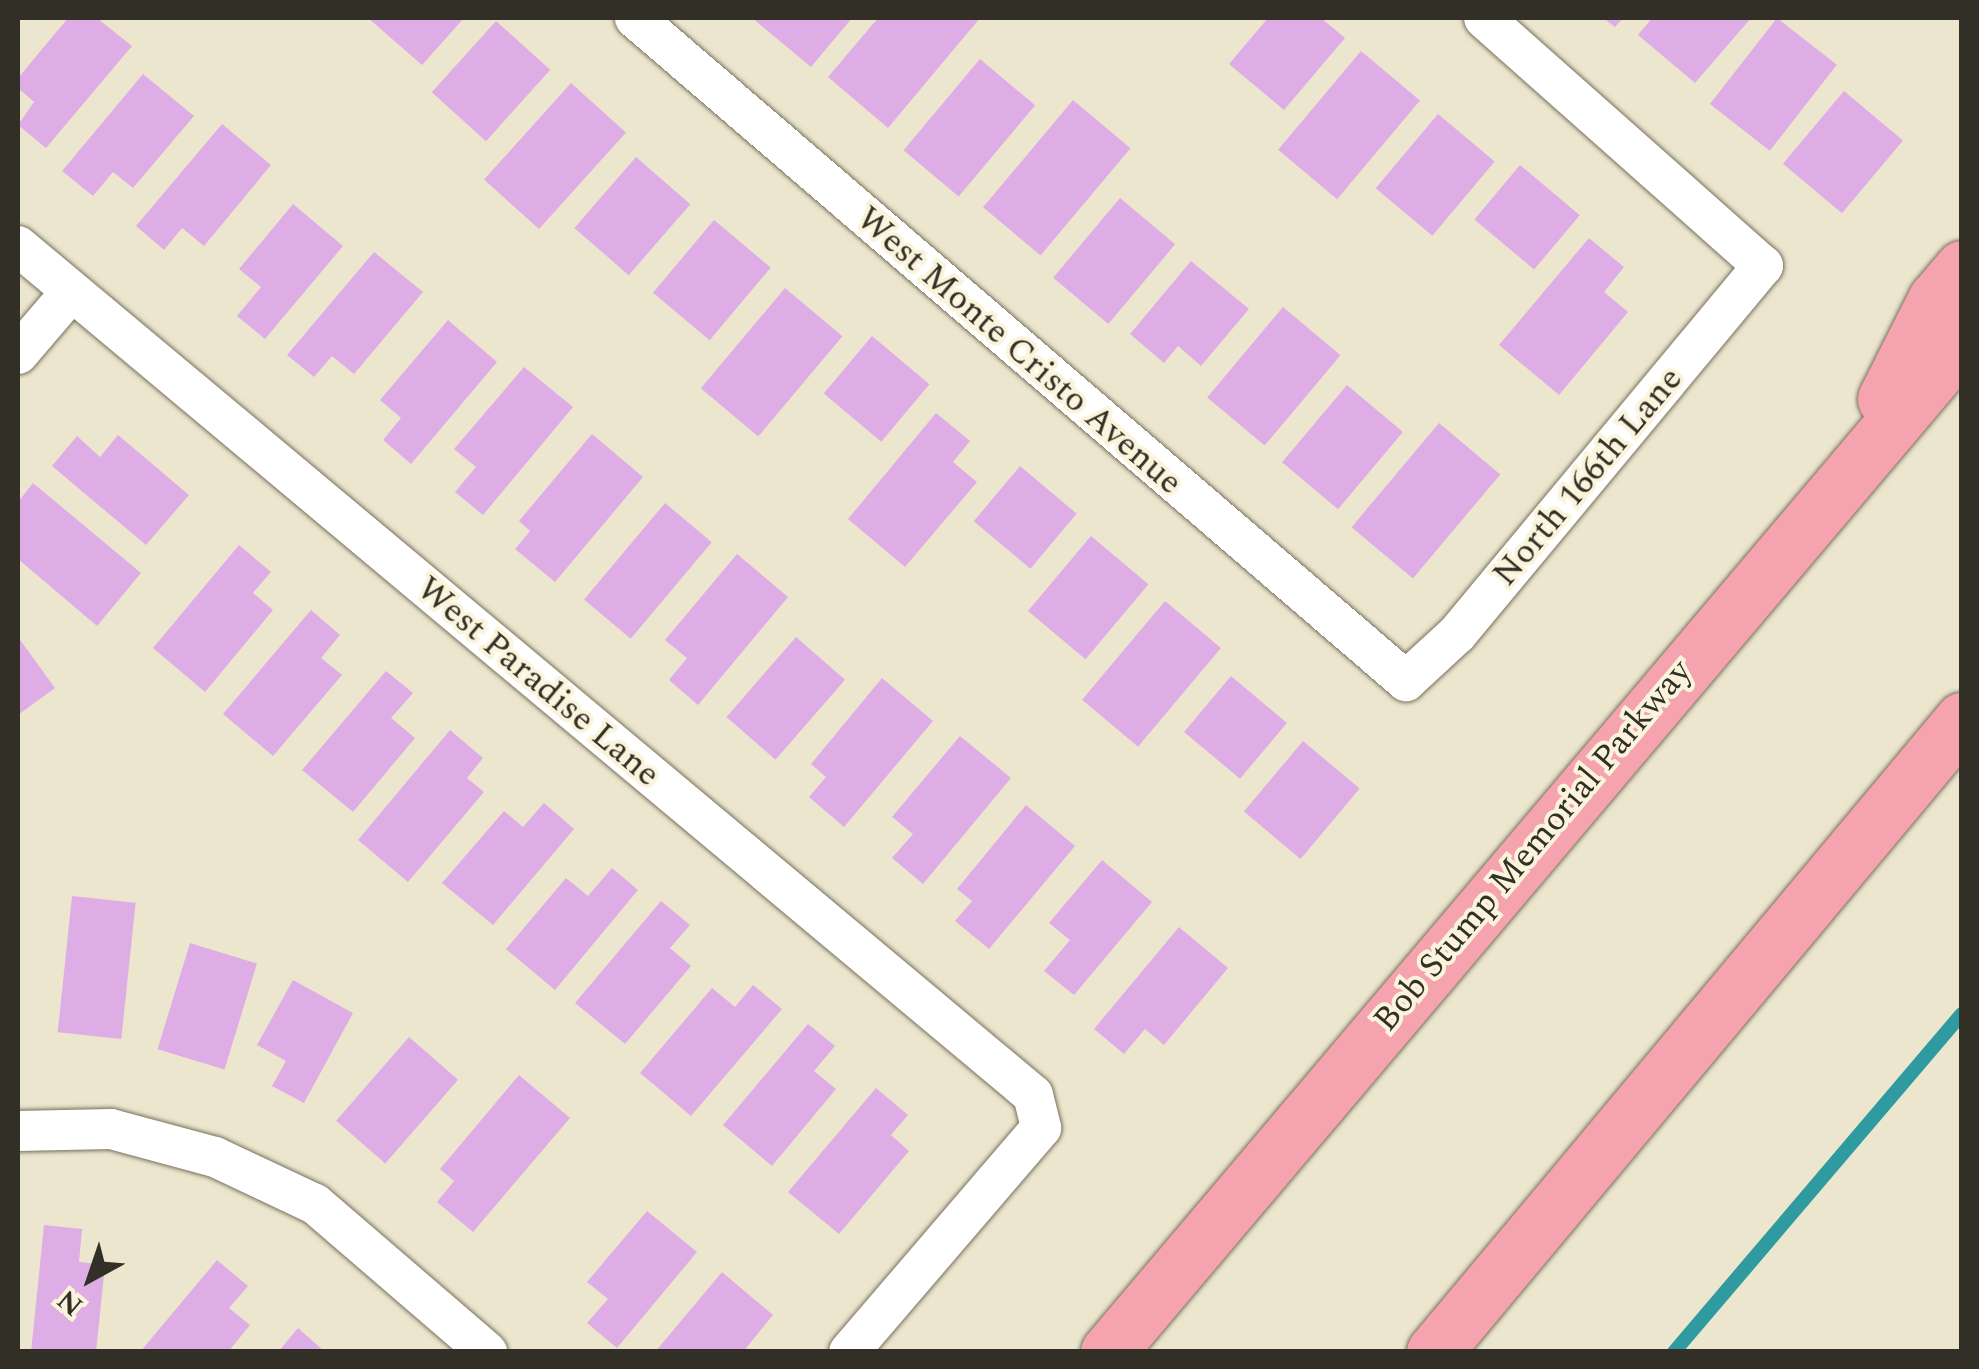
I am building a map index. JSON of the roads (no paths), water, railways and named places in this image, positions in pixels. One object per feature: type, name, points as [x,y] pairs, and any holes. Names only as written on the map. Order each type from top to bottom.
[{"type":"highway","points":[[1846,476],[1935,300],[1962,268]]},
{"type":"highway","name":"Bob Stump Memorial Parkway","points":[[1108,1352],[1962,342]]},
{"type":"highway","points":[[1434,1352],[1836,878],[1962,720]]},
{"type":"highway","points":[[1836,878],[1962,756]]},
{"type":"highway","points":[[1088,1352],[1299,1122]]},
{"type":"street","name":"West Monte Cristo Avenue","points":[[636,18],[1406,681]]},
{"type":"street","name":"North 166th Lane","points":[[1406,681],[1458,634],[1764,266],[1484,18]]},
{"type":"street","name":"West Paradise Lane","points":[[18,246],[1033,1096],[1041,1128],[849,1352]]},
{"type":"street","points":[[18,354],[71,292]]},
{"type":"street","points":[[18,1130],[111,1129],[215,1157],[315,1204],[486,1352]]},
{"type":"waterway","points":[[1674,1352],[1962,1014]]}]
